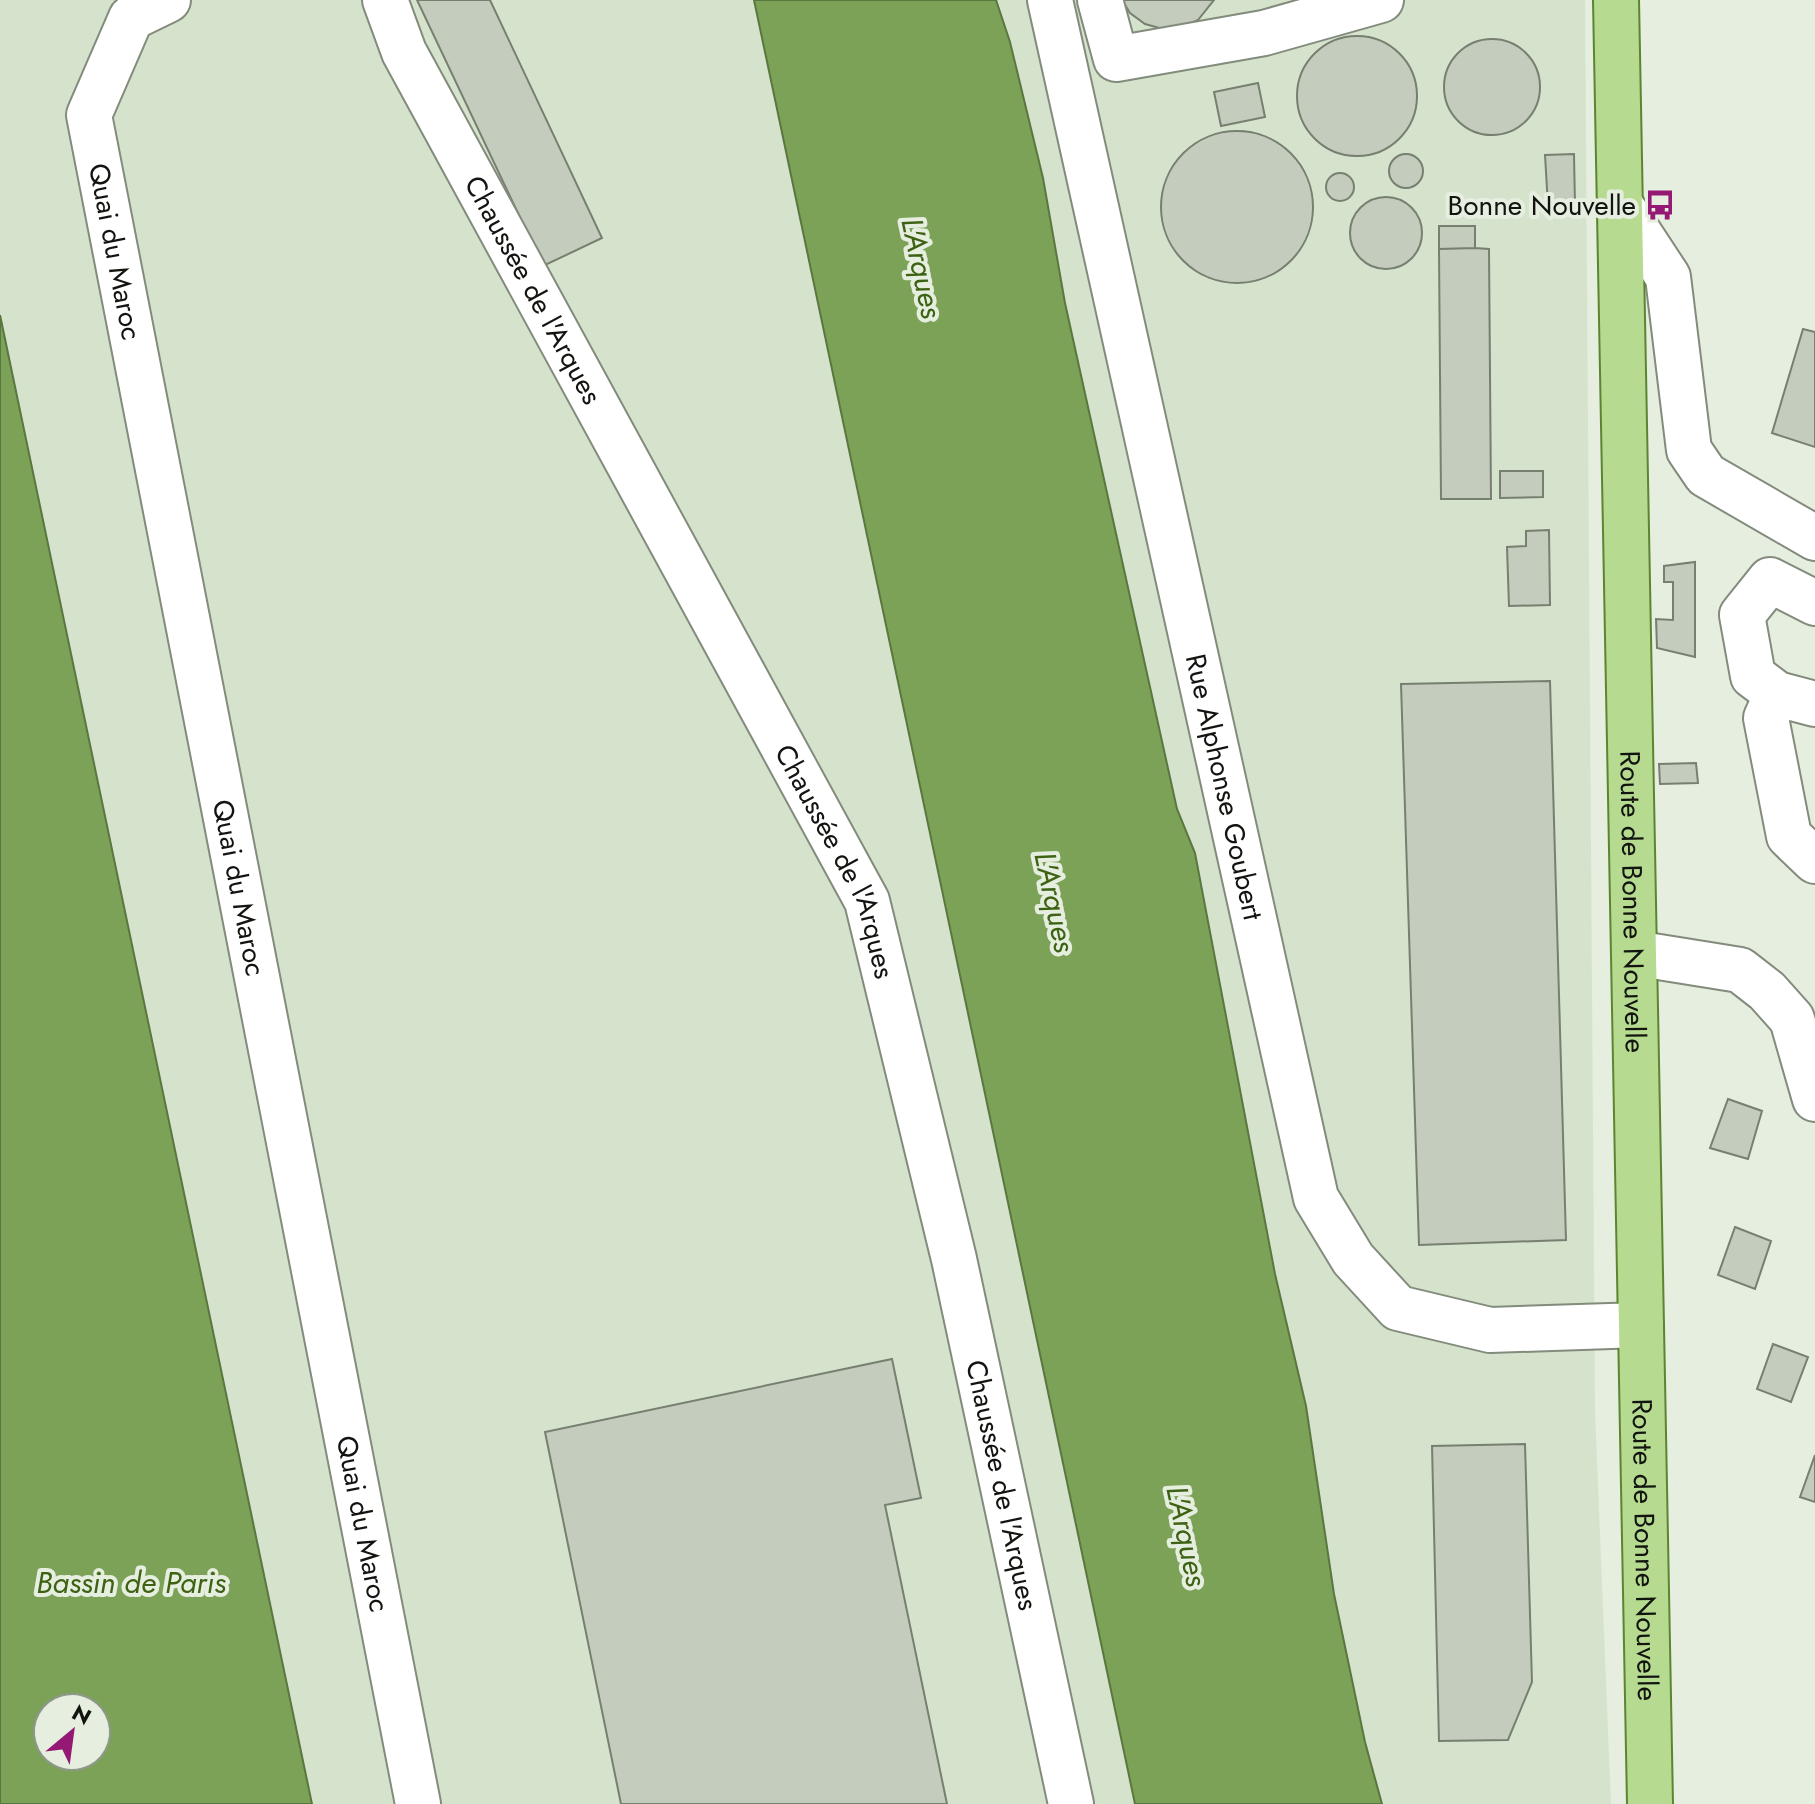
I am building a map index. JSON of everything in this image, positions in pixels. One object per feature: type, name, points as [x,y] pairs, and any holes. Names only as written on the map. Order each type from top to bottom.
[{"type":"main road","name":"Route de Bonne Nouvelle","points":[[1616,0],[1650,1804]]},
{"type":"street","name":"Quai du Maroc","points":[[168,0],[131,18],[89,115],[418,1804]]},
{"type":"street","name":"Chaussée de l'Arques","points":[[385,0],[404,52],[867,901],[954,1259],[1071,1804]]},
{"type":"street","name":"Rue Alphonse Goubert","points":[[1050,0],[1316,1198],[1353,1259],[1398,1308],[1490,1330],[1641,1325]]},
{"type":"street","points":[[1100,0],[1116,59],[1264,33],[1381,0]]},
{"type":"street","points":[[1620,204],[1668,277],[1689,450],[1706,475],[1815,538]]},
{"type":"street","points":[[1815,603],[1770,580],[1742,615],[1753,676],[1796,699],[1766,718],[1789,836],[1815,861]]},
{"type":"street","points":[[1634,953],[1740,970],[1767,991],[1792,1019],[1815,1099]]},
{"type":"shaded area","points":[[0,0],[754,0],[1135,1804],[312,1804],[0,315]]},
{"type":"shaded area","points":[[996,0],[1585,0],[1595,1412],[1611,1804],[1382,1804],[1365,1742],[1334,1594],[1306,1406],[1275,1274],[1195,853],[1177,809],[1065,303],[1043,178],[1010,42]]},
{"type":"water","name":"L'Arques","points":[[754,0],[996,0],[1010,42],[1043,178],[1065,303],[1177,809],[1195,853],[1275,1274],[1306,1406],[1334,1594],[1365,1742],[1382,1804],[1135,1804]]},
{"type":"water","name":"Bassin de Paris","points":[[0,315],[312,1804],[0,1804]]},
{"type":"building","points":[[417,0],[490,0],[602,238],[543,266]]},
{"type":"building","points":[[1122,0],[1214,0],[1198,20],[1181,28],[1163,29],[1145,24],[1130,13]]},
{"type":"building","points":[[1357,36],[1380,40],[1400,53],[1413,73],[1417,96],[1413,119],[1400,139],[1380,152],[1357,156],[1334,152],[1314,139],[1301,119],[1297,96],[1301,73],[1314,53],[1334,40]]},
{"type":"building","points":[[1492,39],[1510,43],[1526,53],[1536,69],[1540,87],[1536,105],[1526,121],[1510,131],[1492,135],[1474,131],[1458,121],[1448,105],[1444,87],[1448,69],[1458,53],[1474,43]]},
{"type":"building","points":[[1258,83],[1265,117],[1221,126],[1214,92]]},
{"type":"building","points":[[1237,131],[1266,137],[1291,153],[1307,178],[1313,207],[1307,236],[1291,261],[1266,277],[1237,283],[1208,277],[1183,261],[1167,236],[1161,207],[1167,178],[1183,153],[1208,137]]},
{"type":"building","points":[[1406,154],[1418,159],[1423,171],[1418,183],[1406,188],[1394,183],[1389,171],[1394,159]]},
{"type":"building","points":[[1574,154],[1575,206],[1548,206],[1545,155]]},
{"type":"building","points":[[1340,173],[1350,177],[1354,187],[1350,197],[1340,201],[1330,197],[1326,187],[1330,177]]},
{"type":"building","points":[[1386,197],[1406,203],[1416,213],[1422,233],[1416,253],[1406,263],[1386,269],[1366,263],[1356,253],[1350,233],[1356,213],[1366,203]]},
{"type":"building","points":[[1439,226],[1475,226],[1475,248],[1439,249]]},
{"type":"building","points":[[1439,249],[1489,249],[1491,499],[1441,499]]},
{"type":"building","points":[[1803,329],[1815,332],[1815,447],[1772,433]]},
{"type":"building","points":[[1500,471],[1543,471],[1543,497],[1500,498]]},
{"type":"building","points":[[1549,530],[1550,605],[1509,606],[1507,547],[1526,546],[1526,531]]},
{"type":"building","points":[[1695,562],[1695,657],[1657,648],[1656,619],[1673,620],[1673,582],[1664,582],[1664,566]]},
{"type":"building","points":[[1550,681],[1566,1240],[1419,1245],[1401,684]]},
{"type":"building","points":[[1696,763],[1698,783],[1660,784],[1659,764]]},
{"type":"building","points":[[1728,1099],[1762,1111],[1748,1159],[1710,1148]]},
{"type":"building","points":[[1735,1227],[1771,1241],[1755,1289],[1718,1275]]},
{"type":"building","points":[[1773,1344],[1808,1357],[1791,1402],[1757,1389]]},
{"type":"building","points":[[892,1359],[921,1498],[885,1505],[947,1804],[621,1804],[545,1432]]},
{"type":"building","points":[[1525,1444],[1532,1682],[1508,1740],[1439,1741],[1432,1446]]},
{"type":"building","points":[[1815,1455],[1815,1502],[1800,1497]]},
{"type":"place","name":"Bonne Nouvelle","points":[[1660,205]]}]
